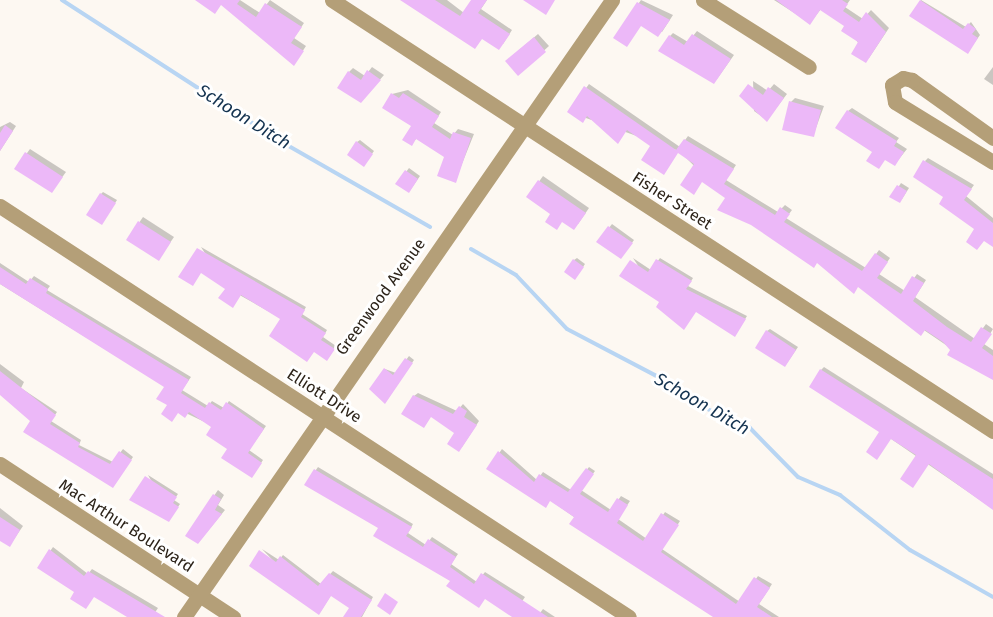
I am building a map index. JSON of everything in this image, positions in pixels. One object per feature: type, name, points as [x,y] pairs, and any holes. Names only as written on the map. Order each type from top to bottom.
[{"type":"street","name":"Fisher Street","points":[[332,0],[993,431]]},
{"type":"street","name":"Greenwood Avenue","points":[[183,617],[320,415],[525,127],[612,0]]},
{"type":"street","points":[[703,0],[810,67]]},
{"type":"street","points":[[993,138],[912,80],[903,78],[892,85],[891,97],[903,109],[993,162]]},
{"type":"street","name":"Elliott Drive","points":[[0,206],[629,617]]},
{"type":"street","name":"Mac Arthur Boulevard","points":[[0,464],[233,617]]},
{"type":"building","points":[[195,0],[240,0],[237,4],[256,17],[265,3],[302,27],[291,43],[304,51],[294,66],[221,5],[215,14]]},
{"type":"building","points":[[400,0],[435,0],[460,16],[471,0],[487,0],[478,13],[510,34],[499,50],[482,39],[475,49]]},
{"type":"building","points":[[523,0],[555,0],[546,15]]},
{"type":"building","points":[[776,0],[842,0],[848,4],[843,11],[859,22],[866,12],[886,32],[866,63],[851,54],[858,42],[841,31],[844,26],[820,10],[810,25]]},
{"type":"building","points":[[920,0],[963,29],[968,23],[976,29],[972,34],[978,38],[968,54],[909,16]]},
{"type":"building","points":[[637,2],[670,20],[658,37],[641,26],[627,47],[613,38]]},
{"type":"building","points":[[692,34],[731,59],[714,84],[658,51],[669,35],[684,45]]},
{"type":"building","points":[[534,37],[546,52],[518,76],[505,61]]},
{"type":"building","points":[[367,70],[381,80],[361,103],[337,88],[348,71],[361,80]]},
{"type":"building","points":[[748,84],[763,95],[768,87],[784,98],[767,122],[739,96]]},
{"type":"building","points":[[584,86],[676,150],[684,139],[734,169],[724,184],[775,215],[780,207],[790,214],[784,222],[862,271],[875,253],[888,262],[877,278],[901,294],[912,276],[924,283],[913,301],[947,327],[971,342],[981,327],[992,334],[982,348],[993,356],[993,380],[947,355],[950,350],[943,342],[925,330],[921,336],[858,287],[854,294],[817,263],[814,268],[751,225],[717,210],[725,198],[702,182],[694,195],[680,185],[694,164],[678,153],[664,175],[641,160],[650,146],[627,130],[618,144],[587,116],[583,123],[567,112]]},
{"type":"building","points":[[391,93],[399,98],[403,93],[439,116],[432,127],[450,139],[453,132],[471,138],[456,183],[437,176],[444,157],[416,139],[412,146],[402,140],[411,126],[382,108]]},
{"type":"building","points":[[789,101],[821,110],[814,137],[782,130]]},
{"type":"building","points":[[847,110],[897,141],[894,146],[904,152],[895,166],[885,160],[879,169],[866,161],[872,152],[835,128]]},
{"type":"building","points":[[5,125],[13,131],[0,151],[0,133]]},
{"type":"building","points":[[356,141],[373,154],[364,167],[347,155]]},
{"type":"building","points":[[25,152],[63,177],[52,193],[14,169]]},
{"type":"building","points":[[923,160],[972,189],[964,200],[993,223],[993,247],[984,241],[977,250],[966,242],[974,229],[939,204],[943,197],[913,177]]},
{"type":"building","points":[[405,170],[418,179],[409,193],[395,184]]},
{"type":"building","points":[[538,180],[586,213],[574,230],[562,222],[557,230],[545,222],[550,214],[526,197]]},
{"type":"building","points":[[897,185],[907,191],[900,203],[889,197]]},
{"type":"building","points":[[100,193],[116,203],[102,225],[86,215]]},
{"type":"building","points":[[138,221],[171,242],[159,261],[126,240]]},
{"type":"building","points":[[608,226],[633,243],[621,259],[596,242]]},
{"type":"building","points":[[197,248],[305,310],[301,317],[326,333],[321,340],[335,349],[327,361],[314,352],[307,362],[269,336],[280,319],[241,295],[233,308],[218,298],[225,289],[201,273],[193,286],[178,277]]},
{"type":"building","points":[[573,259],[584,267],[575,280],[564,272]]},
{"type":"building","points":[[656,259],[692,281],[686,289],[746,319],[735,337],[696,312],[684,330],[656,307],[659,302],[619,276],[630,260],[648,272]]},
{"type":"building","points":[[0,267],[26,284],[30,278],[48,289],[46,293],[189,380],[181,393],[205,408],[209,402],[221,410],[226,402],[264,429],[248,453],[262,463],[252,478],[221,458],[227,449],[206,435],[211,427],[189,412],[185,418],[178,413],[172,422],[161,414],[167,405],[156,399],[164,387],[0,284]]},
{"type":"building","points":[[766,330],[796,350],[785,367],[755,348]]},
{"type":"building","points":[[405,358],[413,363],[385,404],[369,389],[384,368],[393,375]]},
{"type":"building","points":[[820,369],[993,479],[993,510],[929,464],[913,488],[900,479],[916,455],[891,439],[877,460],[866,452],[879,432],[809,387]]},
{"type":"building","points":[[0,371],[56,415],[50,424],[80,443],[78,447],[110,464],[119,451],[132,460],[113,488],[23,432],[30,421],[0,395]]},
{"type":"building","points":[[413,395],[453,414],[459,406],[467,411],[464,417],[477,425],[459,452],[447,444],[454,433],[431,417],[424,428],[401,414]]},
{"type":"building","points":[[498,451],[534,482],[539,474],[568,492],[586,468],[594,474],[580,494],[608,512],[617,498],[628,505],[617,523],[643,541],[661,513],[679,525],[661,552],[736,604],[754,577],[770,588],[757,607],[772,617],[713,617],[569,524],[574,517],[550,501],[546,508],[486,469]]},
{"type":"building","points":[[314,469],[412,527],[406,536],[423,547],[428,539],[456,557],[450,567],[474,584],[481,573],[548,617],[512,617],[485,599],[479,608],[446,586],[450,581],[373,536],[378,528],[304,485]]},
{"type":"building","points":[[145,476],[177,497],[173,503],[179,507],[169,522],[129,500]]},
{"type":"building","points":[[213,494],[221,499],[215,510],[222,514],[198,544],[185,536]]},
{"type":"building","points":[[0,517],[20,530],[10,547],[0,541]]},
{"type":"building","points":[[49,549],[84,576],[88,571],[165,617],[127,617],[94,597],[86,609],[70,599],[74,592],[37,568]]},
{"type":"building","points":[[259,550],[276,562],[280,556],[318,586],[329,573],[372,600],[361,617],[343,617],[349,608],[331,596],[319,615],[249,566]]},
{"type":"building","points":[[385,593],[398,602],[390,615],[377,606]]},
{"type":"waterway","name":"Schoon Ditch","points":[[62,0],[280,141],[430,227]]},
{"type":"waterway","name":"Schoon Ditch","points":[[471,249],[516,275],[567,329],[664,380],[698,405],[749,427],[798,477],[840,495],[910,550],[993,597]]}]
